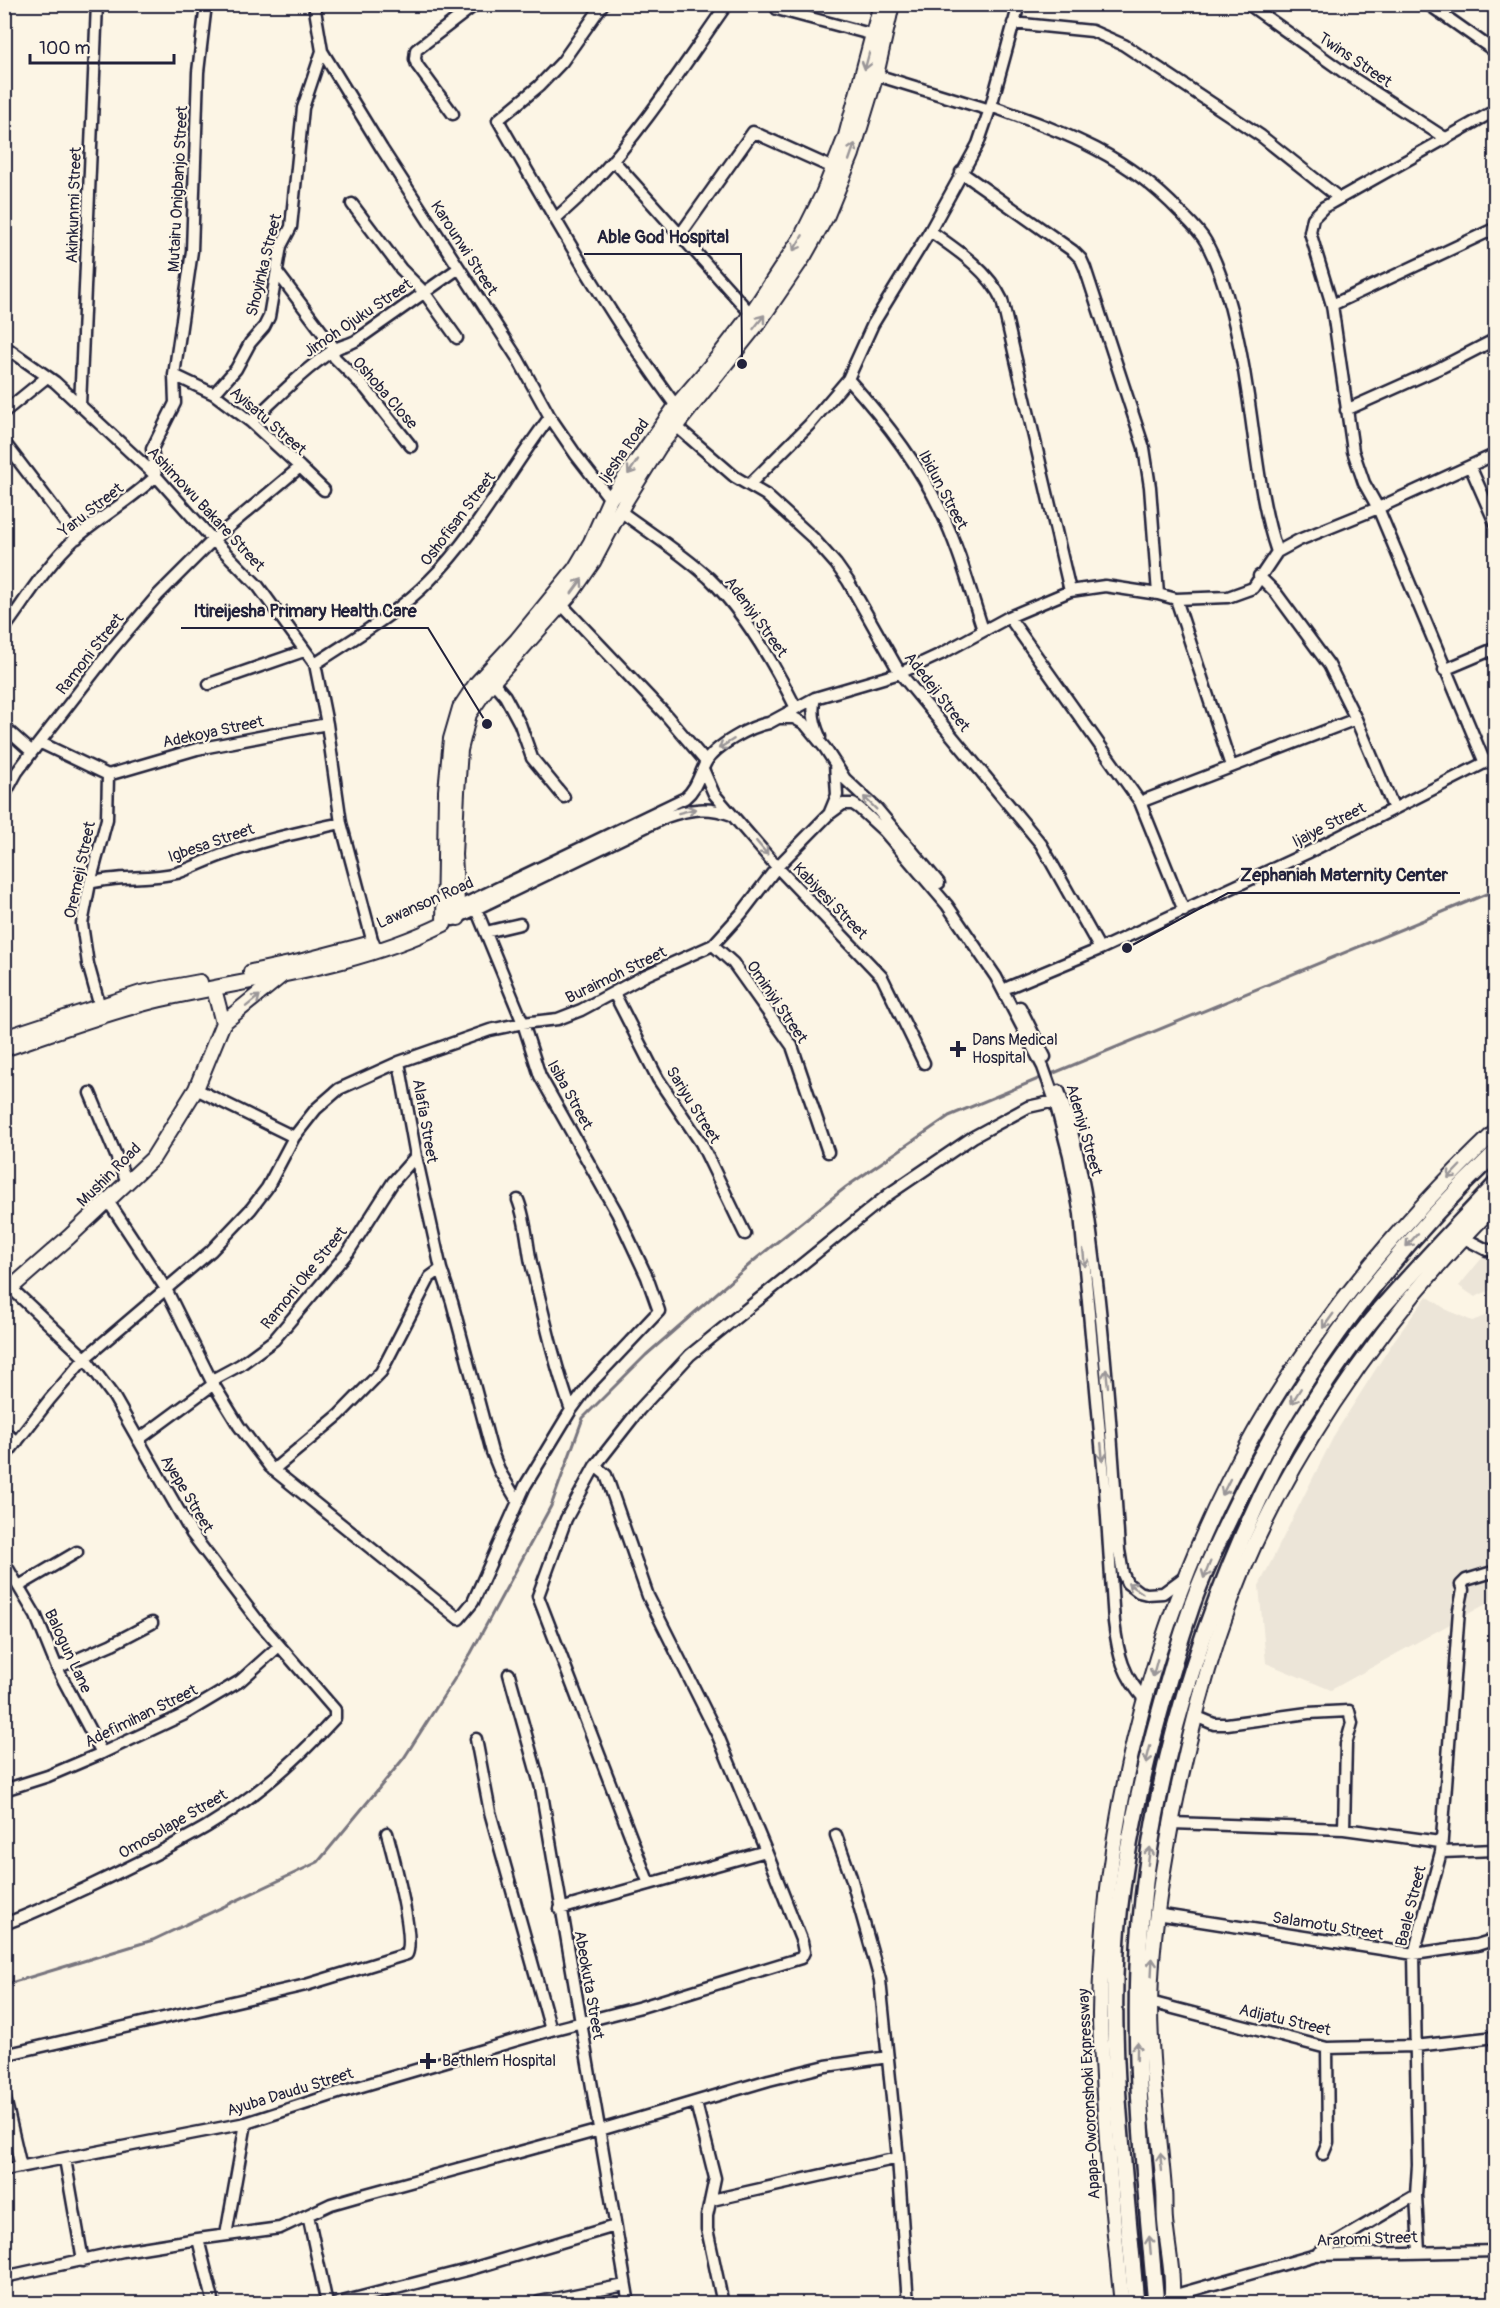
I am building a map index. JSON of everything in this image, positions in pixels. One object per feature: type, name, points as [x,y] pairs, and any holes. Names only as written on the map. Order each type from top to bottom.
[{"type":"highway","name":"Apapa-Oworonshoki Expressway","points":[[1136,2304],[1115,2062],[1116,1947],[1134,1819],[1160,1712],[1187,1620],[1218,1543],[1246,1484],[1280,1422],[1321,1356],[1361,1300],[1411,1240],[1496,1152]]},
{"type":"highway","points":[[1156,2304],[1137,2075],[1138,1970],[1143,1895],[1154,1822],[1183,1701],[1225,1577],[1263,1491],[1296,1428],[1378,1312],[1496,1184]]},
{"type":"main road","name":"Ijesha Road","points":[[444,919],[452,791],[465,724],[476,702],[562,605],[593,562],[659,447],[779,296],[816,236],[829,197],[833,168],[846,136],[881,4]]},
{"type":"main road","name":"Ijesha Road","points":[[457,913],[452,730],[464,701],[569,577],[591,542],[609,499],[676,406],[751,314],[829,197],[852,154],[876,75],[892,4]]},
{"type":"main road","name":"Lawanson Road","points":[[4,1038],[141,993],[299,962],[374,943],[444,919]]},
{"type":"main road","name":"Lawanson Road","points":[[4,1049],[101,1016],[153,1002],[348,961],[424,934],[444,919]]},
{"type":"main road","points":[[214,989],[223,1023],[281,976]]},
{"type":"main road","name":"Mushin Road","points":[[8,1291],[153,1158],[196,1089],[223,1023]]},
{"type":"main road","name":"Apapa-Oworonshoki Expressway","points":[[1122,2304],[1105,2117],[1100,2015],[1105,1926],[1114,1848],[1129,1765],[1162,1645],[1186,1576],[1226,1485],[1295,1367],[1383,1249],[1427,1200],[1496,1131]]},
{"type":"main road","points":[[1172,2300],[1150,2047],[1150,2002],[1156,1914],[1172,1823],[1195,1716],[1220,1632],[1247,1564],[1275,1504],[1343,1389],[1408,1300],[1462,1237],[1496,1204]]},
{"type":"street","name":"Akinkunmi Street","points":[[80,406],[97,4]]},
{"type":"street","name":"Mutairu Onigbanjo Street","points":[[156,476],[152,448],[175,403],[174,375],[192,251],[198,72],[206,4]]},
{"type":"street","name":"Karounwi Street","points":[[314,4],[322,51],[518,359],[550,417],[609,499]]},
{"type":"street","points":[[453,114],[417,65],[415,54],[416,50],[476,4]]},
{"type":"street","points":[[603,4],[562,62],[539,86],[498,120],[555,219],[630,341],[676,406]]},
{"type":"street","points":[[555,219],[592,185],[613,160],[657,103],[727,4]]},
{"type":"street","points":[[778,4],[777,9],[874,35]]},
{"type":"street","points":[[750,484],[808,425],[848,379],[873,324],[930,231],[978,144],[991,108],[1012,23],[1019,4]]},
{"type":"street","name":"Twins Street","points":[[1248,4],[1342,71],[1445,138]]},
{"type":"street","points":[[1428,4],[1496,52]]},
{"type":"street","points":[[1012,23],[1092,31],[1124,45],[1261,136],[1339,198]]},
{"type":"street","name":"Shoyinka Street","points":[[214,394],[236,369],[250,342],[264,327],[268,317],[281,246],[291,227],[303,108],[322,51]]},
{"type":"street","points":[[876,75],[991,108],[1078,138],[1130,168],[1170,201],[1206,242],[1231,311],[1246,384],[1264,509],[1277,552],[1299,540],[1378,508],[1496,454]]},
{"type":"street","points":[[1485,763],[1444,670],[1378,508],[1364,483],[1353,451],[1332,305],[1310,232],[1317,212],[1496,111]]},
{"type":"street","points":[[680,235],[753,132],[833,168]]},
{"type":"street","points":[[613,160],[751,314]]},
{"type":"street","points":[[961,172],[1081,259],[1144,448],[1150,487],[1158,594]]},
{"type":"street","points":[[352,204],[401,269],[424,292],[456,338]]},
{"type":"street","points":[[1332,305],[1496,228]]},
{"type":"street","points":[[930,231],[981,271],[997,289],[1002,300],[1070,591]]},
{"type":"street","name":"Jimoh Ojuku Street","points":[[251,422],[309,368],[335,349],[345,347],[357,340],[459,268]]},
{"type":"street","name":"Oshoba Close","points":[[277,272],[335,349],[333,354],[335,358],[366,389],[411,446]]},
{"type":"street","points":[[1346,410],[1440,368],[1496,339]]},
{"type":"street","name":"Ashimowu Bakare Street","points":[[4,346],[47,377],[156,476],[258,586],[315,664],[327,724],[341,823],[374,943]]},
{"type":"street","points":[[174,375],[214,394]]},
{"type":"street","points":[[4,412],[47,377]]},
{"type":"street","name":"Ibidun Street","points":[[848,379],[896,436],[941,510],[984,630]]},
{"type":"street","name":"Ayisatu Street","points":[[213,540],[300,467],[251,422],[214,394]]},
{"type":"street","name":"Oshofisan Street","points":[[315,664],[407,601],[431,580],[460,546],[550,417]]},
{"type":"street","name":"Adedeji Street","points":[[676,426],[735,477],[766,495],[790,516],[836,564],[900,673],[1041,844],[1100,949]]},
{"type":"street","points":[[4,442],[77,538]]},
{"type":"street","points":[[1470,466],[1496,525]]},
{"type":"street","points":[[300,467],[324,490]]},
{"type":"street","name":"Yaru Street","points":[[7,622],[47,571],[77,538],[143,489],[156,476]]},
{"type":"street","name":"Adeniyi Street","points":[[621,511],[693,564],[724,593],[764,650],[796,708]]},
{"type":"street","name":"Ramoni Street","points":[[4,796],[17,772],[135,621],[213,540]]},
{"type":"street","name":"Lawanson Road","points":[[444,919],[685,798],[694,789],[704,765],[714,751],[729,741],[815,698],[900,673],[941,654],[1009,617],[1070,591],[1105,586],[1176,598],[1228,597],[1252,588],[1277,552]]},
{"type":"street","points":[[1259,576],[1276,593],[1329,665],[1356,719],[1394,809]]},
{"type":"street","points":[[1176,598],[1231,766]]},
{"type":"street","name":"Kabiyesi Street","points":[[562,605],[666,715],[704,765],[707,784],[714,794],[777,867],[882,977],[924,1063]]},
{"type":"street","points":[[1009,617],[1140,802],[1184,911]]},
{"type":"street","points":[[1444,670],[1496,648]]},
{"type":"street","points":[[209,684],[304,651]]},
{"type":"street","points":[[493,682],[505,696],[520,724],[532,758],[564,797]]},
{"type":"street","points":[[815,698],[812,706],[815,725],[825,748]]},
{"type":"street","name":"Adeniyi Street","points":[[778,718],[800,720],[825,748],[846,779],[877,809],[939,884],[1009,987],[1078,1154],[1090,1214],[1108,1386],[1119,1550],[1123,1574],[1133,1589],[1147,1594],[1163,1593],[1186,1576]]},
{"type":"street","points":[[1140,802],[1356,719]]},
{"type":"street","name":"Adekoya Street","points":[[108,775],[197,749],[327,724]]},
{"type":"street","points":[[4,727],[32,752]]},
{"type":"street","points":[[41,743],[108,775]]},
{"type":"street","name":"Ijaiye Street","points":[[1009,987],[1100,949],[1307,853],[1496,757]]},
{"type":"street","points":[[777,867],[828,814],[837,799],[835,763]]},
{"type":"street","name":"Oremeji Street","points":[[100,1007],[88,964],[82,924],[107,819],[108,775]]},
{"type":"street","name":"Adeniyi Street","points":[[828,814],[843,804],[853,804],[884,831],[947,905],[990,968],[1033,1041]]},
{"type":"street","points":[[457,913],[476,909],[666,817],[700,808],[735,816]]},
{"type":"street","name":"Igbesa Street","points":[[90,883],[108,878],[136,879],[177,873],[265,841],[341,823]]},
{"type":"street","name":"Buraimoh Street","points":[[399,1062],[457,1041],[523,1023],[558,1019],[713,945],[741,914],[777,867]]},
{"type":"street","name":"Isiba Street","points":[[476,909],[523,1023],[540,1076],[617,1213],[659,1311],[590,1384],[571,1410]]},
{"type":"street","points":[[486,932],[520,924]]},
{"type":"street","name":"Ominiyi Street","points":[[713,945],[733,963],[792,1046],[828,1152]]},
{"type":"street","name":"Sariyu Street","points":[[614,993],[658,1079],[700,1143],[745,1234]]},
{"type":"street","name":"Alafia Street","points":[[4,1458],[85,1358],[211,1251],[251,1209],[267,1188],[294,1137],[316,1109],[339,1089],[399,1062],[416,1156],[441,1269],[492,1452],[500,1472],[518,1502]]},
{"type":"street","points":[[196,1089],[294,1137]]},
{"type":"street","points":[[90,1093],[127,1182]]},
{"type":"street","points":[[649,1884],[538,1596],[566,1519],[595,1466],[639,1410],[690,1355],[889,1194],[973,1137],[1028,1107],[1056,1097]]},
{"type":"street","name":"Adeniyi Street","points":[[1056,1097],[1080,1214],[1097,1387],[1114,1622],[1119,1655],[1134,1688],[1146,1701]]},
{"type":"street","name":"Ramoni Oke Street","points":[[138,1440],[211,1386],[214,1379],[240,1365],[274,1340],[349,1251],[393,1182],[416,1156]]},
{"type":"street","points":[[108,1201],[166,1289],[212,1382],[239,1426],[273,1470],[459,1619],[473,1602],[525,1486],[571,1410],[532,1264],[522,1209],[518,1200]]},
{"type":"street","points":[[1462,1237],[1487,1250],[1496,1250]]},
{"type":"street","points":[[4,1269],[8,1291]]},
{"type":"street","points":[[273,1470],[339,1415],[381,1372],[430,1277],[441,1269]]},
{"type":"street","name":"Ayepe Street","points":[[8,1291],[85,1358],[114,1397],[192,1534],[279,1646],[335,1710],[335,1718]]},
{"type":"street","points":[[4,1432],[17,1442]]},
{"type":"street","points":[[560,1909],[766,1851],[718,1736],[648,1596],[606,1475],[595,1466]]},
{"type":"street","points":[[19,1586],[77,1552]]},
{"type":"street","name":"Balogun Lane","points":[[4,1562],[36,1616],[57,1668],[102,1753]]},
{"type":"street","name":"Baale Street","points":[[1419,2252],[1416,2195],[1418,2165],[1414,1954],[1441,1847],[1458,1621],[1463,1590],[1461,1585],[1467,1580],[1496,1571]]},
{"type":"street","points":[[57,1668],[112,1644],[152,1623]]},
{"type":"street","name":"Adefimihan Street","points":[[4,1790],[48,1776],[183,1715],[240,1680],[279,1646]]},
{"type":"street","name":"Abeokuta Street","points":[[509,1674],[541,1788],[629,2304]]},
{"type":"street","points":[[1195,1716],[1214,1724],[1227,1724],[1308,1713],[1349,1712],[1352,1723],[1346,1744],[1344,1829]]},
{"type":"street","name":"Omosolape Street","points":[[4,1924],[26,1917],[126,1869],[207,1826],[257,1790],[307,1747],[335,1718]]},
{"type":"street","points":[[476,1739],[490,1812],[552,2030]]},
{"type":"street","points":[[1172,1823],[1344,1829],[1441,1847],[1496,1850]]},
{"type":"street","points":[[4,2055],[306,1985],[407,1954],[409,1948],[406,1923],[387,1833]]},
{"type":"street","points":[[836,1835],[851,1877],[880,1980],[898,2158],[908,2304]]},
{"type":"street","name":"Ayuba Daudu Street","points":[[4,2170],[246,2123],[349,2089],[580,2022],[641,2007],[801,1958],[804,1952],[801,1942],[766,1851]]},
{"type":"street","name":"Salamotu Street","points":[[1156,1914],[1414,1954],[1477,1945],[1496,1939]]},
{"type":"street","name":"Adijatu Street","points":[[1150,2002],[1327,2048],[1414,2046],[1496,2037]]},
{"type":"street","points":[[1323,2154],[1328,2142],[1327,2048]]},
{"type":"street","points":[[4,2277],[123,2251],[280,2228],[331,2204],[696,2103],[769,2080],[814,2069],[888,2057]]},
{"type":"street","points":[[4,2094],[21,2167]]},
{"type":"street","points":[[696,2103],[715,2178],[707,2216],[723,2304]]},
{"type":"street","points":[[226,2235],[246,2123]]},
{"type":"street","points":[[712,2200],[898,2158]]},
{"type":"street","points":[[65,2159],[83,2261]]},
{"type":"street","points":[[1316,2255],[1416,2195]]},
{"type":"street","points":[[308,2215],[327,2304]]},
{"type":"street","points":[[334,2304],[522,2254],[615,2226]]},
{"type":"street","points":[[198,2239],[214,2304]]},
{"type":"street","name":"Araromi Street","points":[[1172,2300],[1316,2255],[1496,2251]]},
{"type":"street","points":[[539,2302],[625,2286]]},
{"type":"street","points":[[1216,2304],[1222,2304]]},
{"type":"shaded area","points":[[1495,1242],[1495,1288],[1475,1297],[1459,1286]]},
{"type":"shaded area","points":[[1427,1296],[1447,1310],[1472,1321],[1495,1312],[1495,1599],[1331,1690],[1266,1663],[1259,1586],[1336,1432],[1393,1342]]},
{"type":"waterway","points":[[1049,1075],[1496,890]]},
{"type":"waterway","points":[[4,1985],[153,1940],[318,1862],[404,1758],[471,1653],[551,1506],[583,1418],[646,1355],[757,1258],[846,1187],[949,1116],[1043,1077]]},
{"type":"place","name":"Able God Hospital","points":[[742,364]]},
{"type":"place","name":"Itireijesha Primary Health Care","points":[[487,724]]},
{"type":"place","name":"Zephaniah Maternity Center","points":[[1127,948]]},
{"type":"place","name":"Dans Medical Hospital","points":[[958,1049]]},
{"type":"place","name":"Bethlem Hospital","points":[[428,2061]]}]
